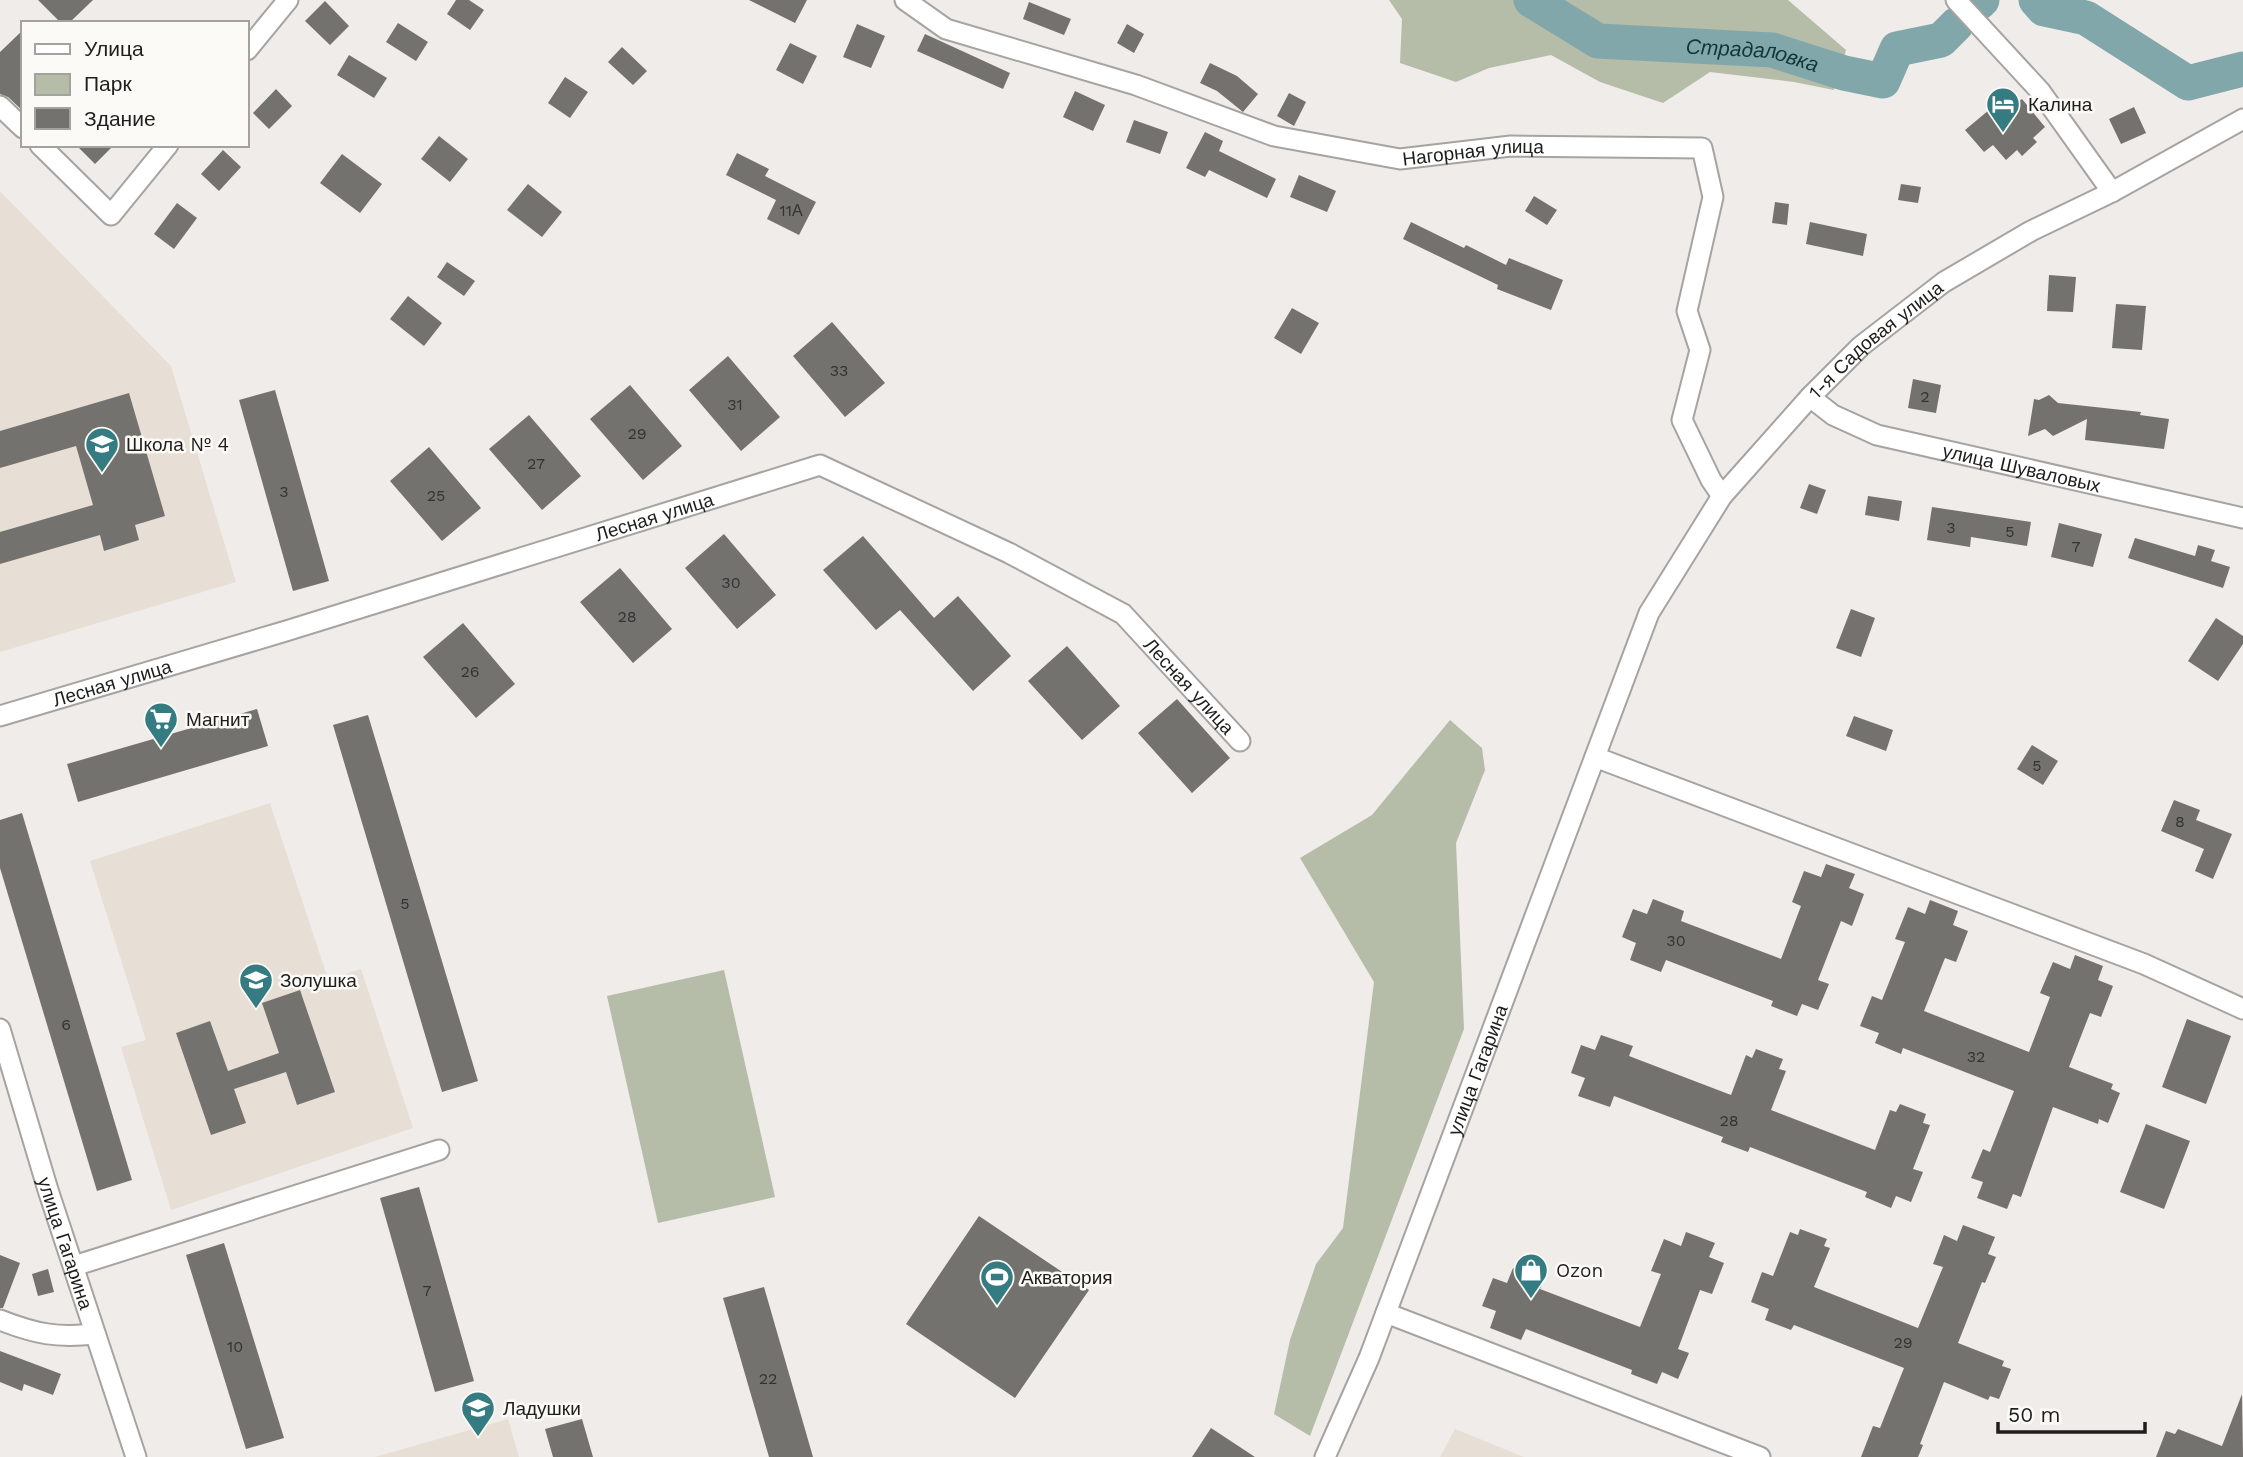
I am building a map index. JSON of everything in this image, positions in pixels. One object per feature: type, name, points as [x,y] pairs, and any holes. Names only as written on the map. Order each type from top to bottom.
[{"type":"street","points":[[248,49],[288,0]]},
{"type":"street","name":"Нагорная улица","points":[[905,0],[946,29],[1136,85],[1274,136],[1400,159],[1511,146],[1702,148],[1713,197],[1687,312],[1700,350],[1682,420],[1722,496]]},
{"type":"street","points":[[1956,0],[2040,91],[2112,192]]},
{"type":"street","points":[[0,106],[21,126]]},
{"type":"street","name":"1-я Садовая улица","points":[[1624,680],[1649,613],[1722,496],[1810,397],[1861,346],[1944,282],[2031,231],[2112,192],[2243,119]]},
{"type":"street","points":[[42,147],[111,215],[166,147]]},
{"type":"street","name":"улица Шуваловых","points":[[1810,397],[1833,415],[1877,435],[2243,518]]},
{"type":"street","name":"Лесная улица","points":[[0,716],[286,631],[820,465],[1009,553],[1123,614],[1240,741]]},
{"type":"street","name":"улица Гагарина","points":[[1325,1457],[1369,1358],[1624,680]]},
{"type":"street","points":[[1595,757],[2144,964],[2243,1009]]},
{"type":"street","name":"улица Гагарина","points":[[0,1029],[48,1190],[136,1457]]},
{"type":"street","points":[[74,1266],[439,1150]]},
{"type":"street","points":[[1386,1313],[1760,1457]]},
{"type":"street","points":[[0,1320],[34,1334],[95,1334]]},
{"type":"shaded area","name":"Школа № 4","points":[[0,191],[171,366],[236,582],[0,652]]},
{"type":"shaded area","name":"Золушка","points":[[270,803],[328,979],[361,969],[413,1128],[171,1210],[121,1047],[146,1040],[90,861]]},
{"type":"shaded area","name":"Ладушки","points":[[508,1419],[519,1457],[375,1457]]},
{"type":"shaded area","points":[[1455,1429],[1524,1457],[1440,1457]]},
{"type":"green space","points":[[1389,0],[1788,0],[1846,50],[1834,90],[1794,82],[1710,72],[1663,103],[1600,82],[1551,55],[1489,68],[1456,82],[1400,63],[1402,19]]},
{"type":"green space","points":[[1450,720],[1482,748],[1485,770],[1456,843],[1464,1029],[1310,1436],[1274,1414],[1290,1340],[1316,1264],[1343,1228],[1374,982],[1300,858],[1372,815]]},
{"type":"green space","points":[[724,970],[775,1197],[658,1223],[607,996]]},
{"type":"building","points":[[38,0],[93,0],[71,21],[59,21]]},
{"type":"building","points":[[456,0],[469,0],[484,10],[470,30],[447,14]]},
{"type":"building","points":[[749,0],[807,0],[795,23]]},
{"type":"building","points":[[325,1],[349,26],[330,45],[305,21]]},
{"type":"building","points":[[1029,2],[1071,19],[1064,35],[1023,19]]},
{"type":"building","points":[[398,23],[428,42],[416,61],[386,42]]},
{"type":"building","points":[[857,24],[885,36],[871,68],[843,57]]},
{"type":"building","points":[[1127,24],[1144,34],[1134,53],[1117,43]]},
{"type":"building","points":[[21,32],[21,109],[8,97],[0,94],[0,52]]},
{"type":"building","points":[[925,34],[1010,73],[1003,89],[917,51]]},
{"type":"building","points":[[790,43],[817,56],[803,84],[776,70]]},
{"type":"building","points":[[622,47],[647,71],[633,85],[608,62]]},
{"type":"building","points":[[349,55],[387,78],[374,98],[337,75]]},
{"type":"building","points":[[1210,63],[1237,76],[1258,94],[1243,112],[1217,91],[1200,83]]},
{"type":"building","points":[[565,77],[588,92],[570,118],[548,103]]},
{"type":"building","points":[[276,89],[292,106],[269,129],[253,113]]},
{"type":"building","points":[[1075,91],[1105,105],[1093,131],[1063,117]]},
{"type":"building","points":[[1289,93],[1306,102],[1294,126],[1277,116]]},
{"type":"building","name":"Калина","points":[[2022,99],[2045,127],[2033,138],[2037,142],[2022,156],[2017,150],[2006,160],[1993,145],[1984,152],[1965,130],[2001,100],[2009,109]]},
{"type":"building","points":[[2134,107],[2146,133],[2121,144],[2109,119]]},
{"type":"building","points":[[1134,120],[1168,132],[1160,154],[1126,142]]},
{"type":"building","points":[[1205,132],[1223,141],[1219,151],[1276,179],[1267,198],[1209,170],[1205,177],[1186,168]]},
{"type":"building","points":[[439,136],[468,159],[450,182],[421,159]]},
{"type":"building","points":[[78,147],[112,147],[95,164]]},
{"type":"building","points":[[223,150],[241,167],[219,191],[201,174]]},
{"type":"building","points":[[737,153],[769,169],[765,176],[816,202],[799,235],[767,219],[776,200],[726,175]]},
{"type":"building","points":[[342,154],[382,184],[360,213],[320,183]]},
{"type":"building","points":[[1299,175],[1336,191],[1327,212],[1290,197]]},
{"type":"building","points":[[528,184],[562,212],[542,237],[507,210]]},
{"type":"building","points":[[1901,184],[1921,187],[1918,203],[1898,200]]},
{"type":"building","points":[[1534,196],[1557,210],[1547,225],[1525,211]]},
{"type":"building","points":[[1775,202],[1789,204],[1787,225],[1772,223]]},
{"type":"building","points":[[177,203],[197,218],[174,249],[154,234]]},
{"type":"building","points":[[1411,222],[1506,265],[1509,258],[1563,280],[1551,310],[1497,289],[1498,285],[1403,239]]},
{"type":"building","points":[[1810,222],[1867,234],[1863,256],[1806,244]]},
{"type":"building","points":[[447,262],[475,281],[464,296],[437,277]]},
{"type":"building","points":[[2049,275],[2076,277],[2073,312],[2047,311]]},
{"type":"building","points":[[408,296],[442,323],[424,346],[390,319]]},
{"type":"building","points":[[2116,304],[2146,306],[2142,350],[2112,348]]},
{"type":"building","points":[[1292,308],[1319,323],[1301,354],[1274,338]]},
{"type":"building","points":[[832,322],[885,383],[845,417],[793,356]]},
{"type":"building","points":[[728,356],[780,417],[741,451],[689,390]]},
{"type":"building","points":[[1913,379],[1941,385],[1936,413],[1908,408]]},
{"type":"building","points":[[630,385],[682,446],[643,480],[590,419]]},
{"type":"building","points":[[275,390],[329,581],[293,591],[239,400]]},
{"type":"building","points":[[129,393],[165,516],[135,525],[139,540],[104,551],[100,535],[0,564],[0,532],[93,505],[76,446],[0,468],[0,431]]},
{"type":"building","points":[[2049,395],[2058,403],[2141,412],[2140,415],[2169,419],[2164,449],[2085,440],[2087,419],[2053,436],[2045,429],[2028,436],[2034,399],[2039,400]]},
{"type":"building","points":[[529,415],[581,476],[542,510],[489,449]]},
{"type":"building","points":[[429,447],[481,508],[442,541],[390,481]]},
{"type":"building","points":[[1809,484],[1826,490],[1817,514],[1800,508]]},
{"type":"building","points":[[1868,496],[1902,501],[1899,521],[1865,515]]},
{"type":"building","points":[[1932,507],[2031,522],[2027,546],[1971,537],[1970,547],[1927,540]]},
{"type":"building","points":[[2059,523],[2102,534],[2093,567],[2051,557]]},
{"type":"building","points":[[724,534],[776,595],[737,629],[685,568]]},
{"type":"building","points":[[863,536],[934,618],[958,596],[1011,656],[973,691],[900,610],[876,630],[823,570]]},
{"type":"building","points":[[2135,538],[2195,556],[2198,545],[2215,550],[2211,561],[2230,567],[2223,588],[2128,558]]},
{"type":"building","points":[[620,568],[672,629],[633,663],[580,602]]},
{"type":"building","points":[[1851,609],[1875,618],[1861,657],[1836,648]]},
{"type":"building","points":[[2216,618],[2243,636],[2243,644],[2218,681],[2188,661]]},
{"type":"building","points":[[463,623],[515,684],[476,718],[423,657]]},
{"type":"building","points":[[1067,646],[1120,706],[1082,740],[1028,681]]},
{"type":"building","points":[[1177,699],[1230,758],[1192,793],[1138,733]]},
{"type":"building","points":[[257,709],[268,746],[78,802],[67,764]]},
{"type":"building","points":[[368,715],[478,1081],[442,1092],[333,725]]},
{"type":"building","points":[[1854,716],[1893,730],[1886,751],[1846,736]]},
{"type":"building","points":[[2032,745],[2058,761],[2043,785],[2017,769]]},
{"type":"building","points":[[2174,800],[2200,810],[2196,820],[2232,834],[2213,879],[2195,871],[2204,849],[2161,831]]},
{"type":"building","points":[[22,813],[132,1180],[97,1191],[0,868],[0,820]]},
{"type":"building","points":[[1826,864],[1855,874],[1849,888],[1864,894],[1852,926],[1841,921],[1818,980],[1829,984],[1818,1010],[1802,1004],[1797,1016],[1771,1006],[1773,1001],[1666,960],[1661,972],[1630,960],[1636,943],[1622,937],[1633,909],[1647,914],[1653,899],[1684,911],[1681,921],[1781,959],[1801,906],[1792,902],[1804,871],[1821,877]]},
{"type":"building","points":[[1930,900],[1958,911],[1953,925],[1968,931],[1956,962],[1945,958],[1924,1011],[2029,1052],[2050,997],[2040,993],[2053,962],[2070,969],[2075,955],[2103,966],[2098,980],[2113,986],[2101,1017],[2090,1013],[2069,1067],[2113,1084],[2111,1089],[2120,1093],[2108,1123],[2099,1119],[2098,1124],[2053,1107],[2021,1197],[2013,1194],[2007,1209],[1977,1198],[1983,1182],[1971,1178],[1983,1149],[1990,1152],[2014,1091],[1903,1048],[1901,1054],[1875,1043],[1879,1033],[1860,1026],[1872,996],[1882,1000],[1905,942],[1895,939],[1908,907],[1925,914]]},
{"type":"building","points":[[300,990],[335,1092],[297,1105],[286,1072],[234,1089],[246,1123],[211,1135],[176,1033],[210,1021],[228,1071],[279,1053],[262,1003]]},
{"type":"building","points":[[2187,1019],[2231,1036],[2206,1104],[2162,1087]]},
{"type":"building","points":[[1601,1035],[1633,1046],[1629,1056],[1731,1095],[1746,1055],[1752,1058],[1756,1049],[1783,1059],[1779,1069],[1786,1071],[1771,1110],[1875,1150],[1890,1110],[1896,1112],[1900,1104],[1926,1114],[1923,1123],[1930,1125],[1913,1169],[1923,1172],[1911,1202],[1896,1196],[1891,1208],[1865,1197],[1867,1192],[1750,1147],[1748,1152],[1721,1142],[1723,1137],[1614,1096],[1610,1107],[1578,1096],[1585,1078],[1571,1073],[1581,1045],[1595,1050]]},
{"type":"building","points":[[2146,1124],[2190,1141],[2164,1209],[2120,1192]]},
{"type":"building","points":[[419,1187],[474,1381],[435,1392],[380,1198]]},
{"type":"building","name":"Акватория","points":[[979,1216],[1089,1290],[1015,1398],[906,1324]]},
{"type":"building","points":[[1963,1225],[1995,1237],[1988,1254],[1996,1257],[1985,1283],[1982,1282],[1958,1343],[2004,1361],[2002,1366],[2011,1369],[1999,1399],[1990,1396],[1988,1400],[1944,1382],[1920,1444],[1923,1445],[1918,1457],[1861,1457],[1873,1426],[1880,1428],[1904,1368],[1794,1325],[1791,1330],[1765,1320],[1769,1309],[1751,1302],[1762,1272],[1773,1276],[1790,1232],[1798,1235],[1800,1229],[1827,1239],[1824,1246],[1830,1248],[1814,1287],[1918,1328],[1943,1267],[1933,1264],[1944,1235],[1957,1241]]},
{"type":"building","points":[[1686,1232],[1715,1243],[1709,1257],[1724,1263],[1712,1294],[1700,1290],[1678,1349],[1689,1353],[1678,1379],[1662,1372],[1657,1384],[1631,1374],[1632,1370],[1526,1329],[1521,1340],[1490,1328],[1496,1311],[1482,1306],[1493,1278],[1507,1283],[1513,1268],[1544,1280],[1540,1289],[1640,1327],[1661,1274],[1651,1271],[1664,1239],[1681,1246]]},
{"type":"building","points":[[224,1243],[284,1438],[246,1449],[186,1255]]},
{"type":"building","points":[[0,1255],[20,1263],[3,1308],[0,1308]]},
{"type":"building","points":[[48,1269],[54,1292],[38,1296],[32,1274]]},
{"type":"building","points":[[764,1287],[813,1457],[769,1457],[723,1298]]},
{"type":"building","points":[[0,1351],[61,1374],[53,1395],[24,1384],[22,1391],[0,1382]]},
{"type":"building","points":[[2242,1394],[2243,1457],[2156,1457],[2166,1431],[2175,1434],[2178,1429],[2222,1446]]},
{"type":"building","points":[[582,1419],[593,1457],[553,1457],[545,1429]]},
{"type":"building","points":[[1211,1428],[1255,1457],[1192,1457]]},
{"type":"waterway","name":"Страдаловка","points":[[1531,0],[1598,41],[1772,50],[1844,73],[1883,81],[1897,49],[1941,40],[1956,25]]},
{"type":"waterway","name":"Страдаловка","points":[[1979,3],[1982,0]]},
{"type":"waterway","name":"Страдаловка","points":[[2036,0],[2044,9],[2086,18],[2188,83],[2243,69]]},
{"type":"place","name":"Калина","points":[[2003,134]]},
{"type":"place","name":"Школа № 4","points":[[102,474]]},
{"type":"place","name":"Магнит","points":[[161,749]]},
{"type":"place","name":"Золушка","points":[[256,1010]]},
{"type":"place","name":"Ozon","points":[[1531,1300]]},
{"type":"place","name":"Акватория","points":[[997,1307]]},
{"type":"place","name":"Ладушки","points":[[478,1438]]}]
